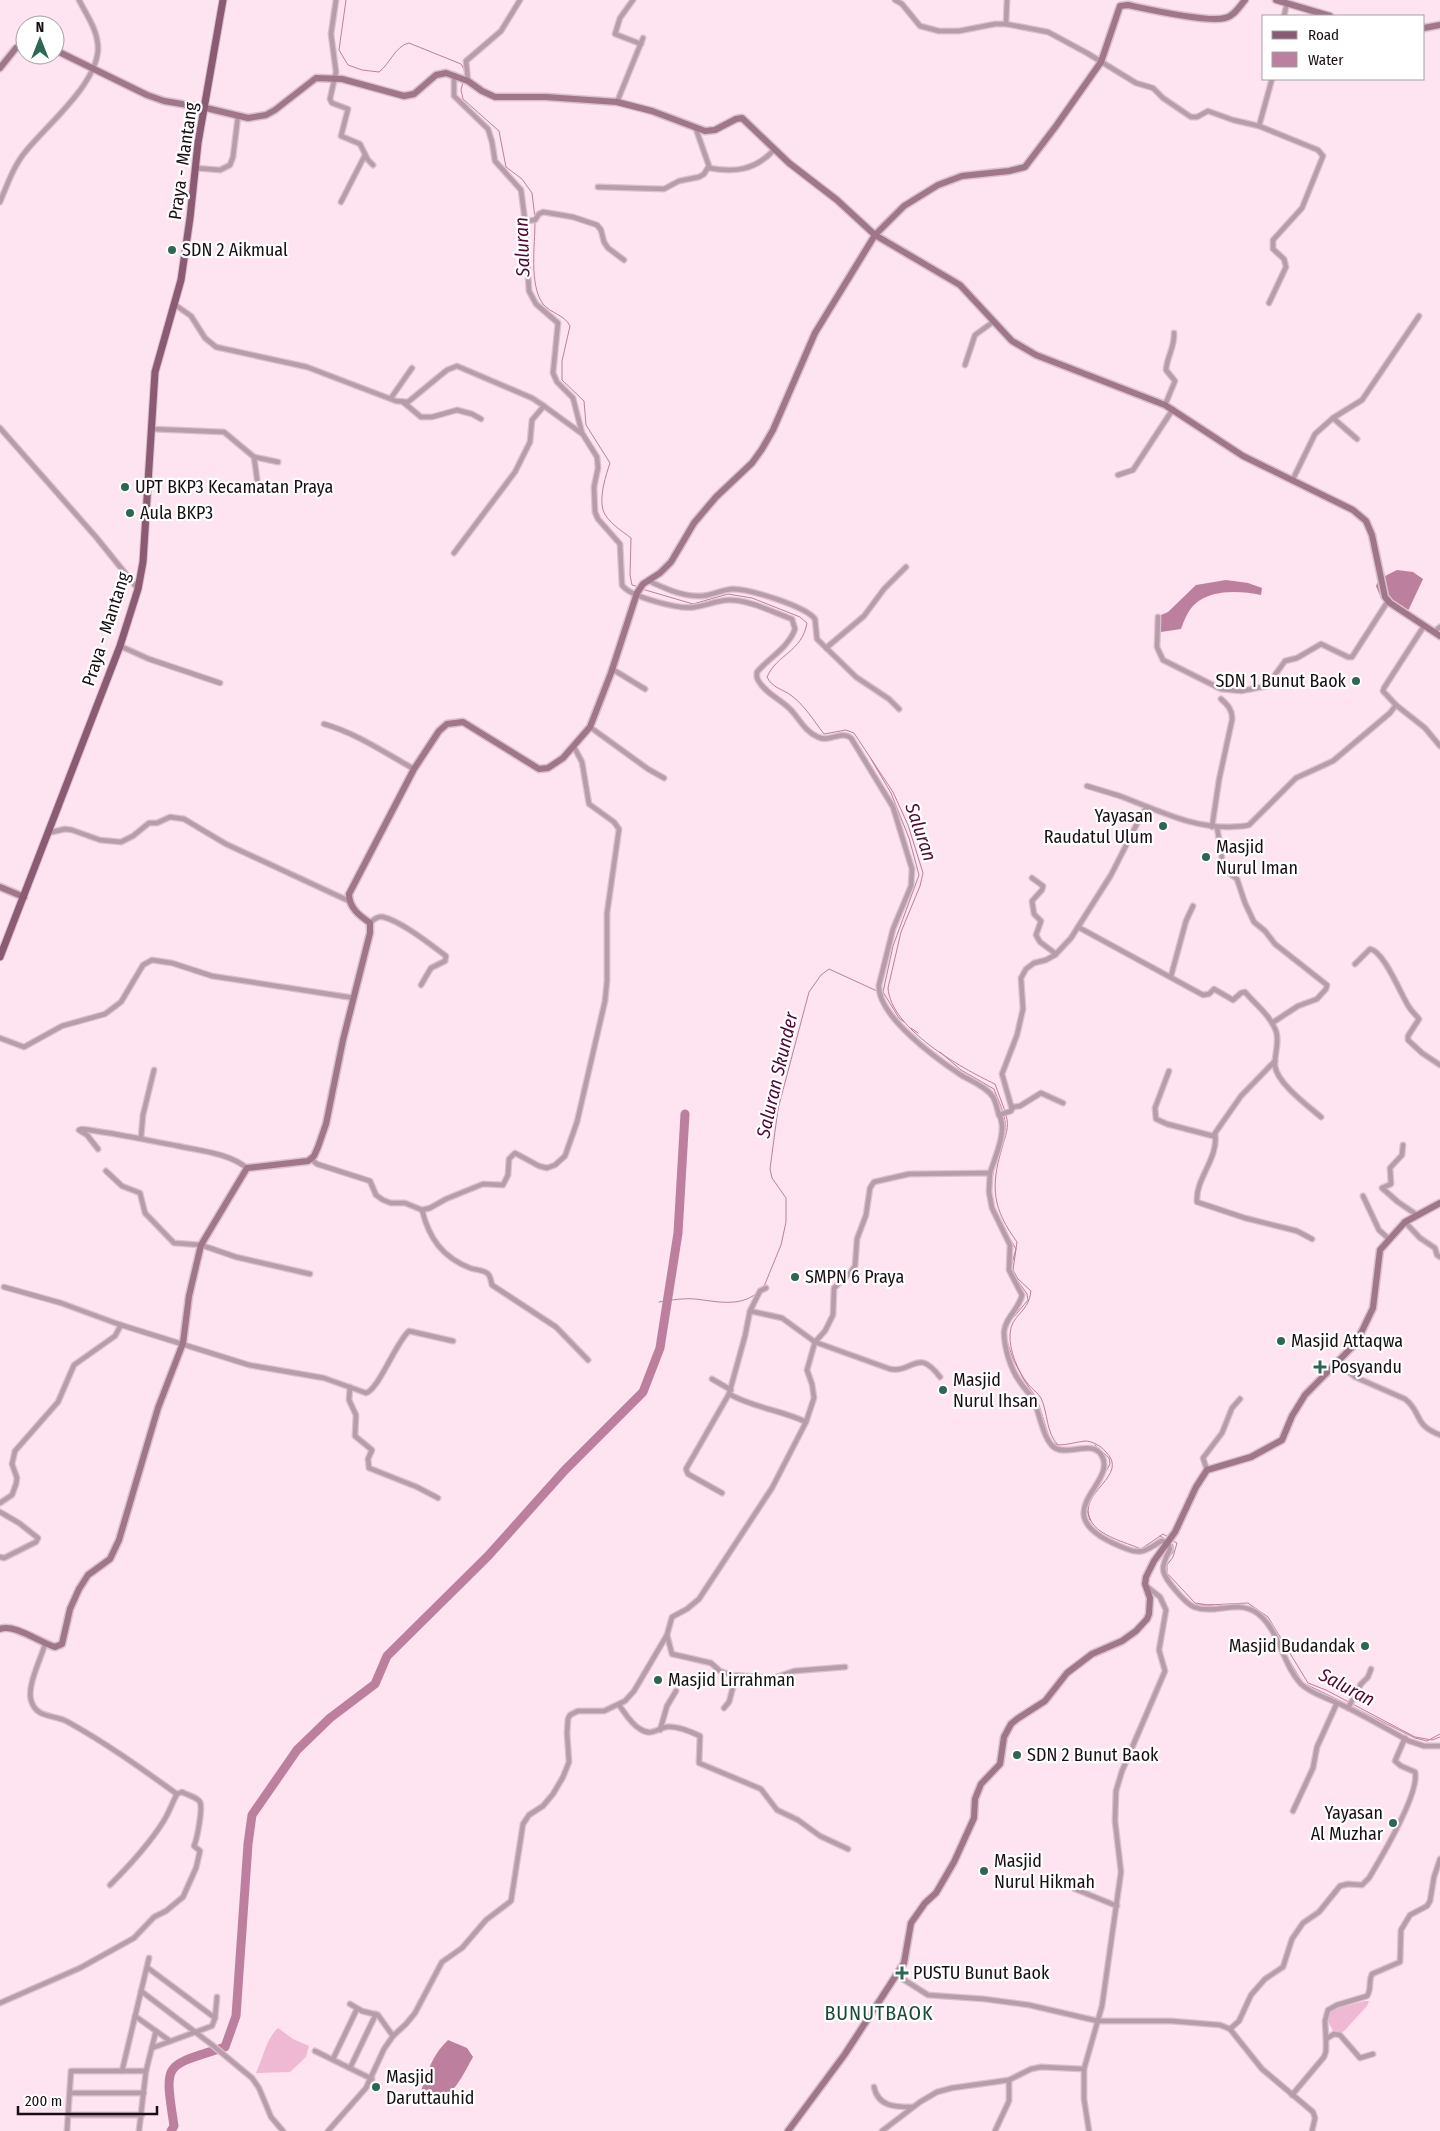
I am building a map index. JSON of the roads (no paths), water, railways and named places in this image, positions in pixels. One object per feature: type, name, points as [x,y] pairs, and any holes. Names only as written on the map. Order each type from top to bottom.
[{"type":"main road","name":"Praya - Mantang","points":[[0,957],[120,646],[138,589],[143,562],[155,372],[180,285],[198,143],[206,108],[223,0]]},
{"type":"street","points":[[0,202],[9,179],[25,152],[72,100],[93,68],[98,50],[96,32],[79,0]]},
{"type":"street","points":[[336,0],[331,34],[336,64],[336,79],[330,102],[348,109],[341,136],[360,144],[365,155],[373,164]]},
{"type":"street","points":[[520,0],[501,31],[466,61],[462,78],[454,96],[488,129],[492,142],[494,161],[520,190],[527,220],[529,290],[536,304],[558,323],[553,374],[557,382],[573,398],[582,433],[598,462],[594,487],[595,512],[598,519],[622,548],[620,581],[624,588],[636,594],[678,606],[693,608],[721,600],[730,600],[759,606],[792,619],[796,629],[792,638],[787,645],[757,672],[758,679],[768,692],[790,709],[810,732],[825,739],[842,734],[846,734],[851,738],[893,808],[912,869],[911,886],[893,929],[878,992],[882,1001],[900,1026],[956,1072],[988,1091],[993,1097],[1000,1114],[1002,1123],[990,1173],[989,1192],[992,1208],[1010,1245],[1009,1270],[1013,1280],[1020,1287],[1022,1295],[1017,1308],[1004,1328],[1004,1336],[1012,1367],[1020,1383],[1032,1399],[1042,1428],[1055,1448],[1060,1450],[1093,1449],[1100,1453],[1103,1460],[1102,1473],[1085,1504],[1086,1522],[1097,1535],[1136,1552],[1144,1552],[1161,1541],[1168,1541]]},
{"type":"street","points":[[633,0],[620,18],[615,34],[641,44]]},
{"type":"street","points":[[895,0],[902,4],[920,26],[934,30],[959,31],[995,24],[1006,24],[1048,32],[1136,83],[1153,88],[1163,98],[1191,117],[1197,117],[1208,111],[1233,120],[1259,126],[1318,150],[1323,156],[1302,208],[1273,240],[1273,249],[1284,259],[1286,267],[1269,303]]},
{"type":"street","points":[[1006,24],[1007,0]]},
{"type":"street","points":[[349,901],[352,886],[414,769],[439,731],[448,724],[463,722],[539,769],[544,770],[554,765],[574,747],[590,727],[612,669],[636,594],[671,562],[694,523],[716,496],[752,463],[762,449],[773,430],[815,333],[875,235],[904,206],[938,185],[962,176],[1015,170],[1025,167],[1101,62],[1120,6],[1128,5],[1185,16],[1221,19],[1232,15],[1245,0]]},
{"type":"street","points":[[1276,0],[1327,15]]},
{"type":"street","points":[[1284,15],[1287,3]]},
{"type":"street","points":[[1425,28],[1440,25]]},
{"type":"street","points":[[617,102],[643,38]]},
{"type":"street","points":[[0,68],[15,49]]},
{"type":"street","points":[[65,55],[119,83],[164,101],[248,118],[266,115],[275,110],[316,78],[336,79],[410,96],[436,75],[446,73],[462,78],[495,97],[546,97],[617,102],[652,111],[696,129],[711,132],[736,119],[742,118],[774,150],[837,200],[875,235],[960,285],[1012,341],[1036,355],[1165,405],[1243,456],[1345,505],[1366,522],[1377,550],[1383,593],[1388,601],[1437,634],[1440,626]]},
{"type":"street","points":[[1259,126],[1272,80]]},
{"type":"street","points":[[195,168],[220,170],[230,165],[233,157],[238,116]]},
{"type":"street","points":[[696,129],[709,168]]},
{"type":"street","points":[[709,168],[728,172],[737,171],[764,159],[774,150]]},
{"type":"street","points":[[342,202],[365,155]]},
{"type":"street","points":[[598,187],[664,189],[679,181],[699,177],[709,168]]},
{"type":"street","points":[[527,220],[535,220],[543,212],[589,221],[599,226],[608,248],[624,260]]},
{"type":"street","points":[[174,304],[192,316],[205,338],[216,346],[307,367],[403,402],[421,417],[432,417],[457,410],[472,414],[481,419]]},
{"type":"street","points":[[1292,481],[1315,434],[1333,418],[1362,400],[1419,316]]},
{"type":"street","points":[[965,365],[975,335],[993,322]]},
{"type":"street","points":[[1165,405],[1175,381],[1166,370],[1167,361],[1174,343],[1174,333]]},
{"type":"street","points":[[403,402],[408,402],[446,370],[457,366],[532,398],[582,433]]},
{"type":"street","points":[[391,398],[412,368]]},
{"type":"street","points":[[454,553],[515,472],[530,442],[532,420],[544,406]]},
{"type":"street","points":[[1118,475],[1133,470],[1173,410]]},
{"type":"street","points":[[1333,418],[1357,439]]},
{"type":"street","points":[[0,428],[96,537],[138,589]]},
{"type":"street","points":[[152,429],[224,432],[254,457],[278,462]]},
{"type":"street","points":[[254,457],[258,486]]},
{"type":"street","points":[[826,648],[864,616],[884,589],[906,567]]},
{"type":"street","points":[[646,583],[698,596],[726,590],[742,590],[806,611],[815,619],[817,639],[856,677],[889,698],[899,709]]},
{"type":"street","points":[[1158,617],[1157,647],[1163,660],[1221,689],[1241,690],[1268,686],[1286,661],[1304,655],[1321,644],[1348,658],[1352,657],[1388,601]]},
{"type":"street","points":[[1424,626],[1383,690],[1396,705],[1425,728],[1440,746]]},
{"type":"street","points":[[120,646],[149,659],[220,683]]},
{"type":"street","points":[[612,669],[646,689]]},
{"type":"street","points":[[1221,699],[1228,705],[1232,714],[1218,780],[1215,827],[1222,865],[1226,871],[1237,879],[1244,903],[1254,922],[1265,931],[1275,944],[1327,985],[1326,989],[1317,998],[1298,1006],[1272,1023]]},
{"type":"street","points":[[1088,786],[1120,796],[1190,823],[1215,827],[1243,827],[1249,825],[1287,784],[1302,774],[1333,761],[1390,713],[1396,705]]},
{"type":"street","points":[[324,724],[362,739],[414,769]]},
{"type":"street","points":[[590,727],[648,769],[664,778]]},
{"type":"street","points":[[312,1159],[317,1164],[370,1181],[376,1195],[383,1200],[391,1203],[405,1203],[422,1210],[479,1185],[504,1184],[511,1155],[515,1153],[539,1166],[547,1168],[555,1165],[566,1156],[570,1148],[604,1001],[607,981],[606,913],[619,829],[614,822],[589,804],[582,762],[574,747]]},
{"type":"street","points":[[1011,1109],[1002,1074],[1017,1035],[1023,1009],[1021,978],[1026,969],[1034,963],[1046,960],[1056,954],[1071,938],[1111,875],[1138,820],[1148,807]]},
{"type":"street","points":[[48,833],[65,829],[100,840],[121,842],[133,836],[149,823],[157,823],[170,817],[184,819],[226,844],[349,901],[355,910],[370,923]]},
{"type":"street","points":[[1032,878],[1043,886],[1042,890],[1032,901],[1034,914],[1041,921],[1036,935],[1040,942],[1056,954]]},
{"type":"street","points":[[0,887],[24,897]]},
{"type":"street","points":[[1171,976],[1186,921],[1193,906]]},
{"type":"street","points":[[312,1159],[326,1124],[343,1040],[370,933],[370,923],[374,919],[384,917],[411,931],[446,956],[445,961],[428,971],[421,985]]},
{"type":"street","points":[[1078,927],[1203,995],[1209,994],[1214,989],[1233,1000],[1245,992],[1272,1023],[1276,1033],[1278,1044],[1275,1061],[1276,1070],[1292,1091],[1321,1117]]},
{"type":"street","points":[[1355,964],[1370,949],[1375,951],[1387,967],[1411,1010],[1419,1020],[1408,1036],[1408,1040],[1422,1053],[1440,1065]]},
{"type":"street","points":[[0,1038],[24,1046],[62,1026],[105,1014],[121,1002],[143,965],[152,960],[172,963],[212,976],[354,998]]},
{"type":"street","points":[[1275,1061],[1241,1096],[1216,1134],[1216,1146],[1197,1197],[1198,1204],[1297,1231],[1312,1239]]},
{"type":"street","points":[[141,1138],[143,1115],[154,1070]]},
{"type":"street","points":[[1169,1071],[1155,1108],[1156,1119],[1167,1124],[1209,1135],[1216,1134]]},
{"type":"street","points":[[1000,1114],[1020,1106],[1040,1093],[1063,1104]]},
{"type":"street","points":[[98,1149],[79,1130],[141,1138],[223,1156],[233,1159],[247,1168],[312,1159]]},
{"type":"street","points":[[1403,1146],[1402,1155],[1390,1168],[1390,1184],[1382,1188],[1417,1215]]},
{"type":"street","points":[[0,1629],[4,1627],[16,1629],[55,1647],[62,1644],[70,1609],[79,1589],[88,1575],[110,1559],[115,1550],[127,1519],[158,1408],[183,1343],[189,1296],[201,1245],[247,1168]]},
{"type":"street","points":[[106,1171],[122,1186],[140,1193],[145,1213],[174,1243],[201,1245],[236,1257],[310,1274]]},
{"type":"street","points":[[328,2131],[360,2096],[372,2078],[384,2049],[414,2013],[443,1961],[462,1948],[486,1920],[510,1901],[523,1824],[529,1815],[543,1806],[553,1794],[569,1762],[567,1733],[570,1715],[578,1711],[604,1711],[619,1705],[634,1691],[667,1634],[672,1617],[687,1609],[699,1599],[783,1470],[806,1422],[814,1398],[807,1370],[815,1342],[825,1331],[833,1315],[834,1288],[852,1272],[855,1266],[857,1239],[866,1214],[872,1184],[909,1174],[990,1173]]},
{"type":"street","points":[[1363,1196],[1379,1230],[1389,1239]]},
{"type":"street","points":[[788,2131],[822,2087],[898,1976],[906,1959],[911,1923],[925,1903],[936,1893],[954,1862],[974,1818],[975,1799],[981,1784],[1000,1764],[1004,1737],[1007,1731],[1016,1719],[1045,1700],[1067,1673],[1092,1654],[1122,1641],[1136,1632],[1149,1614],[1150,1598],[1145,1584],[1150,1568],[1175,1532],[1187,1510],[1196,1486],[1207,1470],[1252,1457],[1282,1440],[1292,1416],[1305,1394],[1354,1345],[1367,1322],[1373,1308],[1376,1293],[1379,1254],[1389,1239],[1405,1222],[1440,1202]]},
{"type":"street","points":[[422,1210],[427,1230],[446,1254],[466,1266],[485,1272],[490,1277],[492,1285],[556,1327],[588,1360]]},
{"type":"street","points":[[1405,1222],[1420,1238],[1435,1248],[1440,1258]]},
{"type":"street","points":[[4,1287],[61,1303],[121,1325],[250,1365],[324,1378],[366,1393],[371,1391],[409,1331],[452,1341]]},
{"type":"street","points":[[722,1493],[688,1474],[686,1469],[730,1392],[750,1311],[760,1291],[766,1288]]},
{"type":"street","points":[[750,1311],[782,1318],[815,1342],[890,1370],[898,1371],[916,1362],[926,1364],[940,1377]]},
{"type":"street","points":[[0,1503],[12,1495],[16,1484],[17,1478],[12,1464],[15,1451],[58,1402],[74,1365],[115,1336],[121,1325]]},
{"type":"street","points":[[1337,1362],[1355,1377],[1410,1402],[1425,1428],[1440,1435]]},
{"type":"street","points":[[712,1379],[743,1402],[794,1416],[806,1422]]},
{"type":"street","points":[[350,1388],[349,1400],[356,1415],[355,1436],[372,1450],[368,1459],[369,1468],[417,1487],[438,1498]]},
{"type":"street","points":[[1207,1470],[1203,1458],[1222,1433],[1232,1408],[1240,1399]]},
{"type":"street","points":[[0,1512],[19,1523],[38,1538],[36,1542],[4,1558],[0,1557]]},
{"type":"street","points":[[1168,1541],[1170,1549],[1163,1566],[1163,1574],[1186,1602],[1193,1607],[1208,1610],[1236,1606],[1258,1614],[1270,1628],[1288,1666],[1301,1683],[1337,1703],[1349,1705],[1405,1738],[1424,1746],[1440,1746]]},
{"type":"street","points":[[1089,2131],[1084,2098],[1084,2069],[1102,2006],[1121,1872],[1115,1821],[1116,1791],[1122,1771],[1165,1670],[1159,1650],[1166,1610],[1160,1597],[1145,1584]]},
{"type":"street","points":[[667,1634],[672,1654],[711,1663],[726,1674],[736,1676],[774,1678],[782,1677],[794,1671],[845,1668]]},
{"type":"street","points":[[45,1644],[30,1691],[31,1700],[37,1712],[65,1720],[104,1743],[177,1794]]},
{"type":"street","points":[[1349,1705],[1361,1684],[1368,1677],[1371,1669]]},
{"type":"street","points":[[724,1708],[729,1702],[736,1676]]},
{"type":"street","points":[[660,1730],[667,1706],[676,1691]]},
{"type":"street","points":[[1293,1811],[1308,1782],[1317,1747],[1337,1703]]},
{"type":"street","points":[[619,1705],[639,1729],[654,1733],[672,1727],[700,1736],[699,1763],[734,1779],[755,1786],[765,1793],[777,1810],[798,1820],[820,1836],[848,1849]]},
{"type":"street","points":[[1230,2029],[1239,2021],[1251,1995],[1265,1979],[1283,1967],[1292,1939],[1304,1923],[1319,1912],[1340,1886],[1348,1884],[1362,1885],[1369,1878],[1405,1810],[1416,1782],[1415,1772],[1401,1766],[1394,1760],[1405,1738]]},
{"type":"street","points":[[0,2003],[80,1968],[129,1941],[154,1917],[166,1911],[181,1899],[196,1868],[200,1851],[194,1846],[197,1838],[201,1805],[197,1799],[182,1792],[177,1794],[167,1816],[153,1837],[134,1861],[110,1886]]},
{"type":"street","points":[[1292,2095],[1326,2054],[1325,2022],[1328,2010],[1337,2004],[1367,1996],[1372,1974],[1400,1962],[1401,1930],[1410,1915],[1428,1904],[1440,1859]]},
{"type":"street","points":[[1075,1889],[1117,1906]]},
{"type":"street","points":[[122,2071],[149,1958]]},
{"type":"street","points":[[148,1968],[215,2018]]},
{"type":"street","points":[[898,1976],[927,1994],[1029,2005],[1098,2021],[1171,2021],[1220,2025],[1230,2029],[1262,2070],[1315,2116],[1312,2131]]},
{"type":"street","points":[[141,1991],[225,2055],[256,2082],[271,2117],[283,2131]]},
{"type":"street","points":[[152,2048],[212,2026],[215,2018],[217,1998]]},
{"type":"street","points":[[350,2004],[357,2009],[376,2014],[393,2036]]},
{"type":"street","points":[[333,2059],[357,2009]]},
{"type":"street","points":[[350,2068],[376,2014]]},
{"type":"street","points":[[135,2016],[170,2041]]},
{"type":"street","points":[[139,2131],[146,2071],[156,2031]]},
{"type":"street","points":[[1326,2038],[1336,2033],[1338,2034],[1360,2058],[1373,2054]]},
{"type":"street","points":[[315,2052],[372,2078]]},
{"type":"street","points":[[882,2131],[937,2092],[1009,2080],[1032,2069],[1041,2067],[1084,2069]]},
{"type":"street","points":[[67,2131],[72,2071],[146,2071]]},
{"type":"street","points":[[995,2131],[1009,2101],[1009,2080]]},
{"type":"street","points":[[874,2087],[875,2093],[884,2103],[893,2106],[914,2107]]},
{"type":"street","points":[[71,2094],[144,2093]]},
{"type":"street","points":[[68,2115],[142,2115]]},
{"type":"water","points":[[1397,570],[1413,572],[1423,579],[1409,609],[1402,616],[1381,598],[1376,586],[1379,579]]},
{"type":"water","points":[[1226,580],[1248,583],[1262,588],[1261,595],[1226,592],[1210,596],[1193,606],[1186,616],[1181,629],[1161,632],[1161,615],[1168,612],[1196,585]]},
{"type":"water","points":[[448,2040],[467,2048],[473,2057],[458,2083],[445,2097],[428,2102],[418,2099],[432,2061]]},
{"type":"waterway","name":"Saluran","points":[[346,0],[339,50],[348,65],[362,70],[379,72],[396,51],[409,43],[461,64],[465,71],[465,76]]},
{"type":"waterway","name":"Saluran","points":[[463,82],[461,90],[463,99],[499,131],[506,167],[522,179],[532,193],[535,218]]},
{"type":"waterway","name":"Saluran","points":[[535,222],[534,276],[539,296],[546,307],[565,319],[570,326],[562,361],[562,380],[584,401],[586,425],[610,463],[602,492],[603,510],[611,522],[631,538],[630,575],[632,585],[639,587]]},
{"type":"waterway","name":"Saluran","points":[[642,589],[693,604],[728,594],[752,598],[800,617],[807,623],[804,633],[795,647],[771,669],[767,677],[772,684],[801,704],[824,734],[846,730],[854,733],[893,792],[908,825],[923,873],[920,886],[901,932],[888,988],[892,1003],[901,1018],[930,1045],[964,1068],[995,1084],[1005,1111]]},
{"type":"waterway","points":[[871,759],[891,793],[909,838],[919,875],[893,946],[883,992],[899,1018],[904,1022]]},
{"type":"waterway","name":"Saluran Skunder","points":[[761,1289],[765,1284],[781,1245],[786,1222],[786,1198],[772,1178],[770,1169],[778,1109],[809,992],[821,975],[829,969],[877,991]]},
{"type":"waterway","name":"Saluran","points":[[911,1028],[918,1033]]},
{"type":"waterway","points":[[940,1052],[961,1070],[994,1089],[1004,1117],[1004,1134]]},
{"type":"waterway","points":[[171,2131],[174,2126],[169,2089],[173,2069],[179,2063],[190,2058],[225,2047],[236,2016],[248,1844],[252,1815],[297,1750],[330,1718],[375,1684],[387,1656],[488,1556],[565,1470],[643,1392],[660,1348],[678,1233],[685,1114]]},
{"type":"waterway","name":"Saluran","points":[[1006,1115],[1007,1132],[998,1162],[995,1187],[996,1198],[1003,1219],[1017,1242],[1013,1270],[1018,1279],[1031,1291],[1027,1304],[1011,1327],[1010,1340],[1015,1360],[1024,1379],[1041,1398],[1051,1435],[1058,1445],[1085,1441],[1091,1442],[1103,1449],[1111,1460],[1112,1468],[1108,1476],[1090,1501],[1088,1511],[1091,1521],[1095,1526],[1106,1535],[1141,1549],[1163,1534],[1168,1537]]},
{"type":"waterway","name":"Saluran","points":[[992,1180],[994,1167]]},
{"type":"waterway","name":"Saluran","points":[[991,1189],[992,1198]]},
{"type":"waterway","name":"Saluran","points":[[993,1204],[999,1217]]},
{"type":"waterway","name":"Saluran","points":[[1003,1227],[1016,1249],[1011,1267],[1012,1271]]},
{"type":"waterway","name":"Saluran","points":[[1008,1324],[1028,1300],[1027,1294],[1015,1277]]},
{"type":"waterway","name":"Saluran Skunder","points":[[659,1302],[677,1299],[735,1302],[743,1301],[757,1293]]},
{"type":"waterway","name":"Saluran","points":[[1006,1338],[1013,1359],[1037,1399],[1050,1440],[1057,1445]]},
{"type":"waterway","name":"Saluran","points":[[1095,1445],[1109,1458],[1110,1464],[1098,1486]]},
{"type":"waterway","name":"Saluran","points":[[1087,1510],[1090,1520]]},
{"type":"waterway","name":"Saluran","points":[[1160,1536],[1167,1540]]},
{"type":"waterway","name":"Saluran","points":[[1171,1540],[1177,1543],[1173,1557],[1167,1565],[1167,1573],[1195,1603],[1208,1605],[1248,1603],[1268,1617],[1308,1683],[1326,1690],[1415,1737],[1432,1740],[1440,1737]]},
{"type":"waterway","name":"Saluran","points":[[1167,1560],[1173,1552],[1173,1545],[1170,1542]]},
{"type":"waterway","name":"Saluran","points":[[1175,1586],[1182,1595]]},
{"type":"waterway","name":"Saluran","points":[[1195,1605],[1213,1605]]},
{"type":"waterway","points":[[1289,1660],[1301,1680]]},
{"type":"waterway","name":"Saluran","points":[[1303,1683],[1347,1704]]},
{"type":"waterway","name":"Saluran","points":[[1351,1706],[1415,1738],[1427,1741],[1440,1734]]},
{"type":"place","name":"SDN 2 Aikmual","points":[[172,250]]},
{"type":"place","name":"UPT BKP3 Kecamatan Praya","points":[[125,487]]},
{"type":"place","name":"Aula BKP3","points":[[130,513]]},
{"type":"place","name":"SDN 1 Bunut Baok","points":[[1356,681]]},
{"type":"place","name":"Yayasan Raudatul Ulum","points":[[1163,826]]},
{"type":"place","name":"Masjid Nurul Iman","points":[[1206,857]]},
{"type":"place","name":"SMPN 6 Praya","points":[[795,1277]]},
{"type":"place","name":"Masjid Attaqwa","points":[[1281,1341]]},
{"type":"place","name":"Posyandu","points":[[1320,1367]]},
{"type":"place","name":"Masjid Nurul Ihsan","points":[[943,1390]]},
{"type":"place","name":"Masjid Budandak","points":[[1365,1646]]},
{"type":"place","name":"Masjid Lirrahman","points":[[658,1680]]},
{"type":"place","name":"SDN 2 Bunut Baok","points":[[1017,1755]]},
{"type":"place","name":"Yayasan Al Muzhar","points":[[1393,1823]]},
{"type":"place","name":"Masjid Nurul Hikmah","points":[[984,1871]]},
{"type":"place","name":"PUSTU Bunut Baok","points":[[902,1973]]},
{"type":"place","name":"Masjid Daruttauhid","points":[[376,2087]]},
{"type":"district","name":"BUNUTBAOK","points":[[879,2013]]}]
